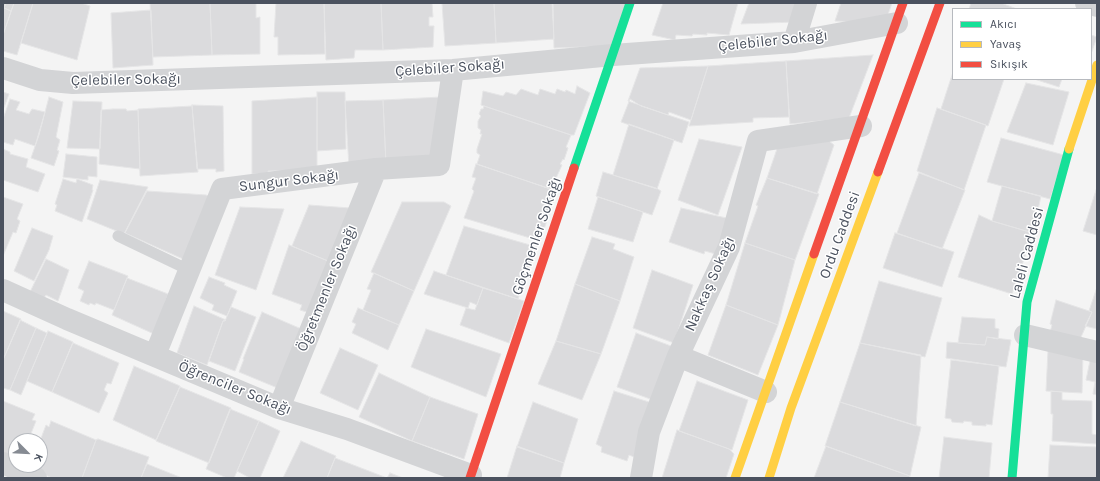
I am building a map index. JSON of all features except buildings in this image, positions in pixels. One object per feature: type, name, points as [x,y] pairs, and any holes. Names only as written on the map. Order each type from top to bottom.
[{"type":"main road","name":"Göçmenler Sokağı","points":[[470,476],[630,3]]},
{"type":"main road","name":"Ordu Caddesi","points":[[769,478],[794,401],[940,3]]},
{"type":"main road","name":"Ordu Caddesi","points":[[735,478],[900,13]]},
{"type":"main road","name":"Laleli Caddesi","points":[[1012,478],[1027,302],[1072,141],[1097,65]]},
{"type":"street","points":[[794,42],[806,3]]},
{"type":"street","points":[[1086,3],[1097,6]]},
{"type":"street","name":"Çelebiler Sokağı","points":[[3,68],[40,80],[73,83],[453,70],[613,55],[794,42],[900,13]]},
{"type":"street","name":"Sungur Sokağı","points":[[155,355],[222,189],[376,169],[439,165],[453,70]]},
{"type":"street","name":"Nakkaş Sokağı","points":[[641,478],[649,432],[678,356],[729,247],[758,141],[861,126]]},
{"type":"street","name":"Öğretmenler Sokağı","points":[[279,408],[376,169]]},
{"type":"street","name":"Öğrenciler Sokağı","points":[[3,290],[67,319],[279,408],[347,429],[470,476]]},
{"type":"street","points":[[1025,335],[1097,352]]},
{"type":"street","points":[[678,356],[766,392]]},
{"type":"street","points":[[3,463],[36,478]]},
{"type":"lane","points":[[118,236],[190,270]]},
{"type":"traffic: fast","points":[[574,168],[630,3]]},
{"type":"traffic: fast","points":[[1012,478],[1027,302],[1069,149]]},
{"type":"traffic: slow","points":[[1069,149],[1097,65]]},
{"type":"traffic: slow","points":[[769,478],[791,408],[878,172]]},
{"type":"traffic: slow","points":[[735,478],[814,254]]},
{"type":"traffic: jam","points":[[814,254],[903,3]]},
{"type":"traffic: jam","points":[[878,172],[940,3]]},
{"type":"traffic: jam","points":[[470,478],[574,168]]}]
